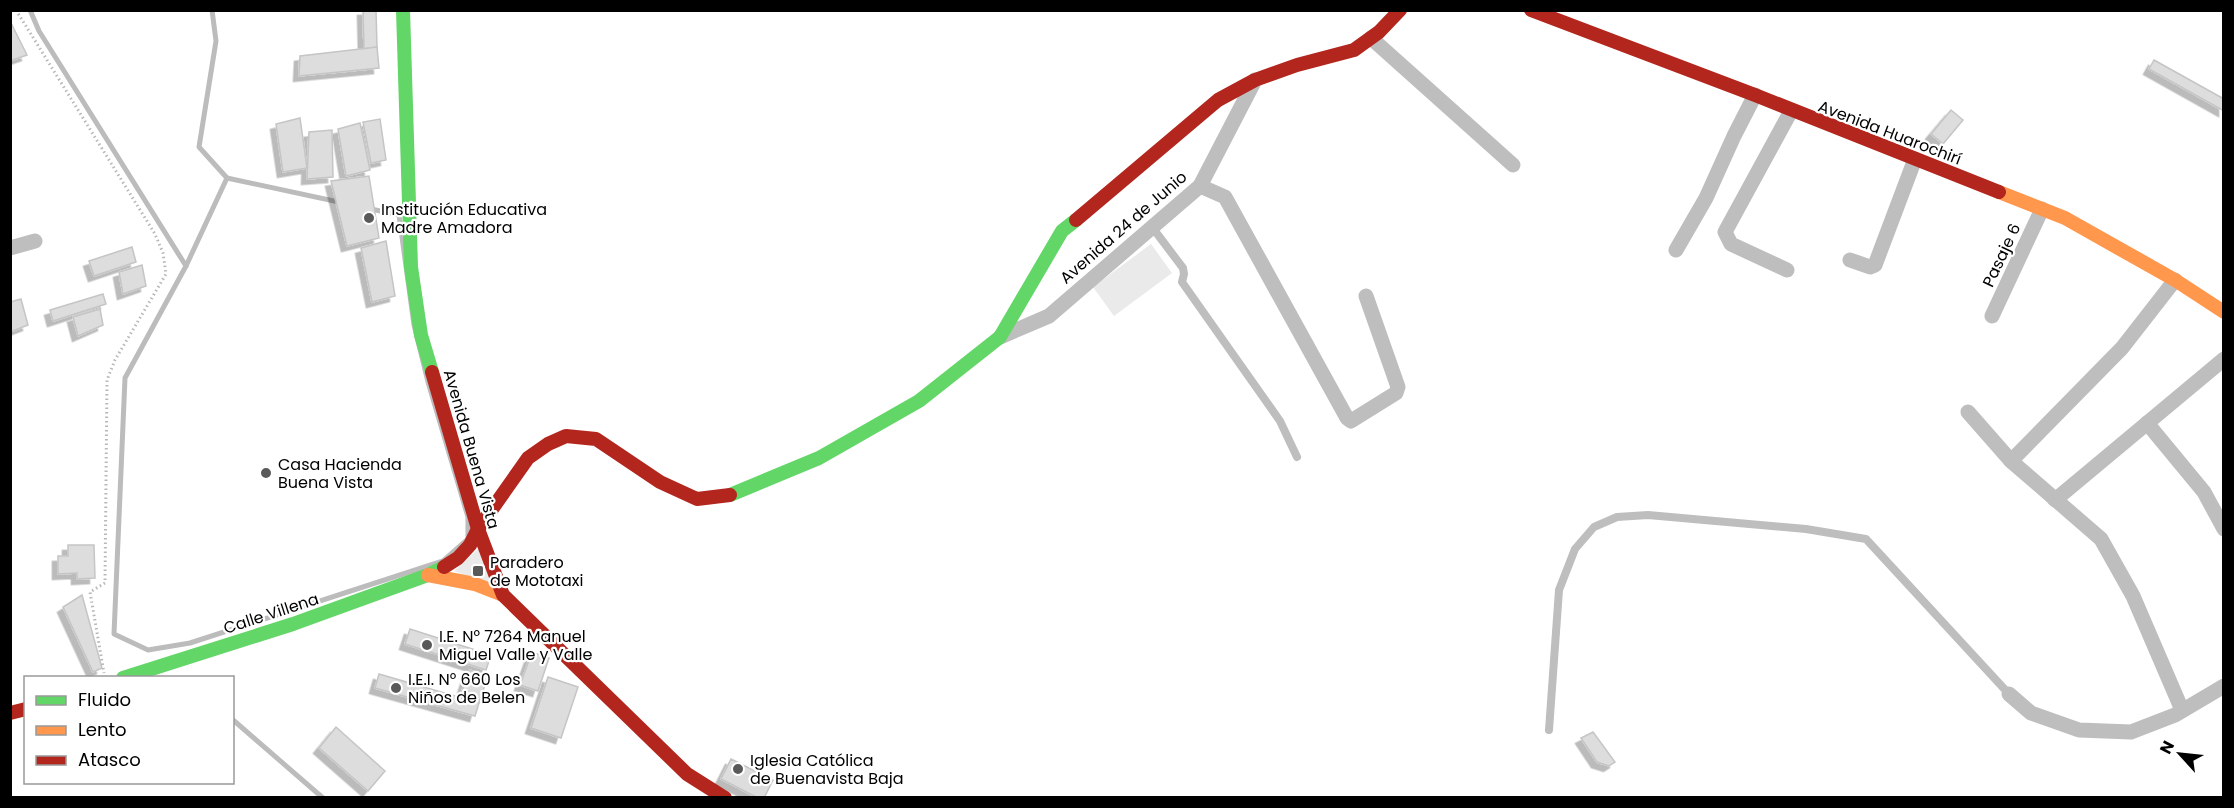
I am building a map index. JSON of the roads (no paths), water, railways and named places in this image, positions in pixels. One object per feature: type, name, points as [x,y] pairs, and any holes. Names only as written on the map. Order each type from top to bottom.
[{"type":"street","name":"Avenida Buena Vista","points":[[403,10],[411,267],[422,335],[478,529],[503,595],[687,774],[724,798]]},
{"type":"street","name":"Avenida 24 de Junio","points":[[1000,337],[1062,231],[1218,100],[1256,81],[1297,65],[1354,50],[1371,38],[1400,10]]},
{"type":"street","name":"Avenida Huarochirí","points":[[1531,10],[1755,95],[2065,218],[2175,280],[2223,312]]},
{"type":"street","points":[[1371,38],[1513,165]]},
{"type":"street","name":"Avenida 24 de Junio","points":[[478,529],[528,458],[548,444],[566,436],[596,439],[660,482],[697,499],[729,495],[819,458],[918,401],[1000,337],[1049,316],[1200,186],[1256,81]]},
{"type":"street","points":[[1676,250],[1706,198],[1755,95]]},
{"type":"street","points":[[1787,270],[1731,244],[1725,232],[1791,111]]},
{"type":"street","points":[[1850,260],[1870,267],[1875,265],[1915,159]]},
{"type":"street","points":[[1200,186],[1225,198],[1238,218],[1347,418],[1351,421],[1396,393],[1398,387],[1366,296]]},
{"type":"street","name":"Pasaje 6","points":[[1992,316],[2042,210]]},
{"type":"street","points":[[10,248],[35,241]]},
{"type":"street","points":[[2011,461],[2122,348],[2175,280]]},
{"type":"street","points":[[2055,500],[2223,360]]},
{"type":"street","points":[[1968,412],[2011,461],[2101,539],[2133,596],[2182,710]]},
{"type":"street","points":[[2147,423],[2204,492],[2223,529]]},
{"type":"street","name":"Calle Villena","points":[[129,676],[293,624],[428,575],[459,559],[474,541],[478,529]]},
{"type":"street","points":[[428,575],[475,584],[503,595]]},
{"type":"street","points":[[2009,694],[2031,713],[2079,730],[2131,732],[2182,710],[2223,686]]},
{"type":"lane","points":[[1152,227],[1183,268],[1182,282],[1280,421],[1297,457]]},
{"type":"lane","points":[[1549,730],[1559,590],[1575,549],[1594,526],[1617,518],[1648,515],[1806,529],[1866,539],[2009,694]]},
{"type":"waterway","points":[[30,10],[39,31],[186,266]]},
{"type":"waterway","points":[[212,10],[216,41],[199,147],[227,178]]},
{"type":"waterway","points":[[227,178],[399,215],[414,325],[428,382],[468,517],[468,539],[443,561],[190,643],[148,650],[114,634],[125,378],[186,266],[227,178]]},
{"type":"waterway","points":[[234,721],[323,798]]},
{"type":"place","name":"Institución Educativa Madre Amadora","points":[[369,218]]},
{"type":"place","name":"Casa Hacienda Buena Vista","points":[[266,473]]},
{"type":"place","name":"Paradero de Mototaxi","points":[[478,571]]},
{"type":"place","name":"I.E. N° 7264 Manuel Miguel Valle y Valle","points":[[427,645]]},
{"type":"place","name":"I.E.I. N° 660 Los Niños de Belen","points":[[396,688]]},
{"type":"place","name":"Iglesia Católica de Buenavista Baja","points":[[738,769]]}]
